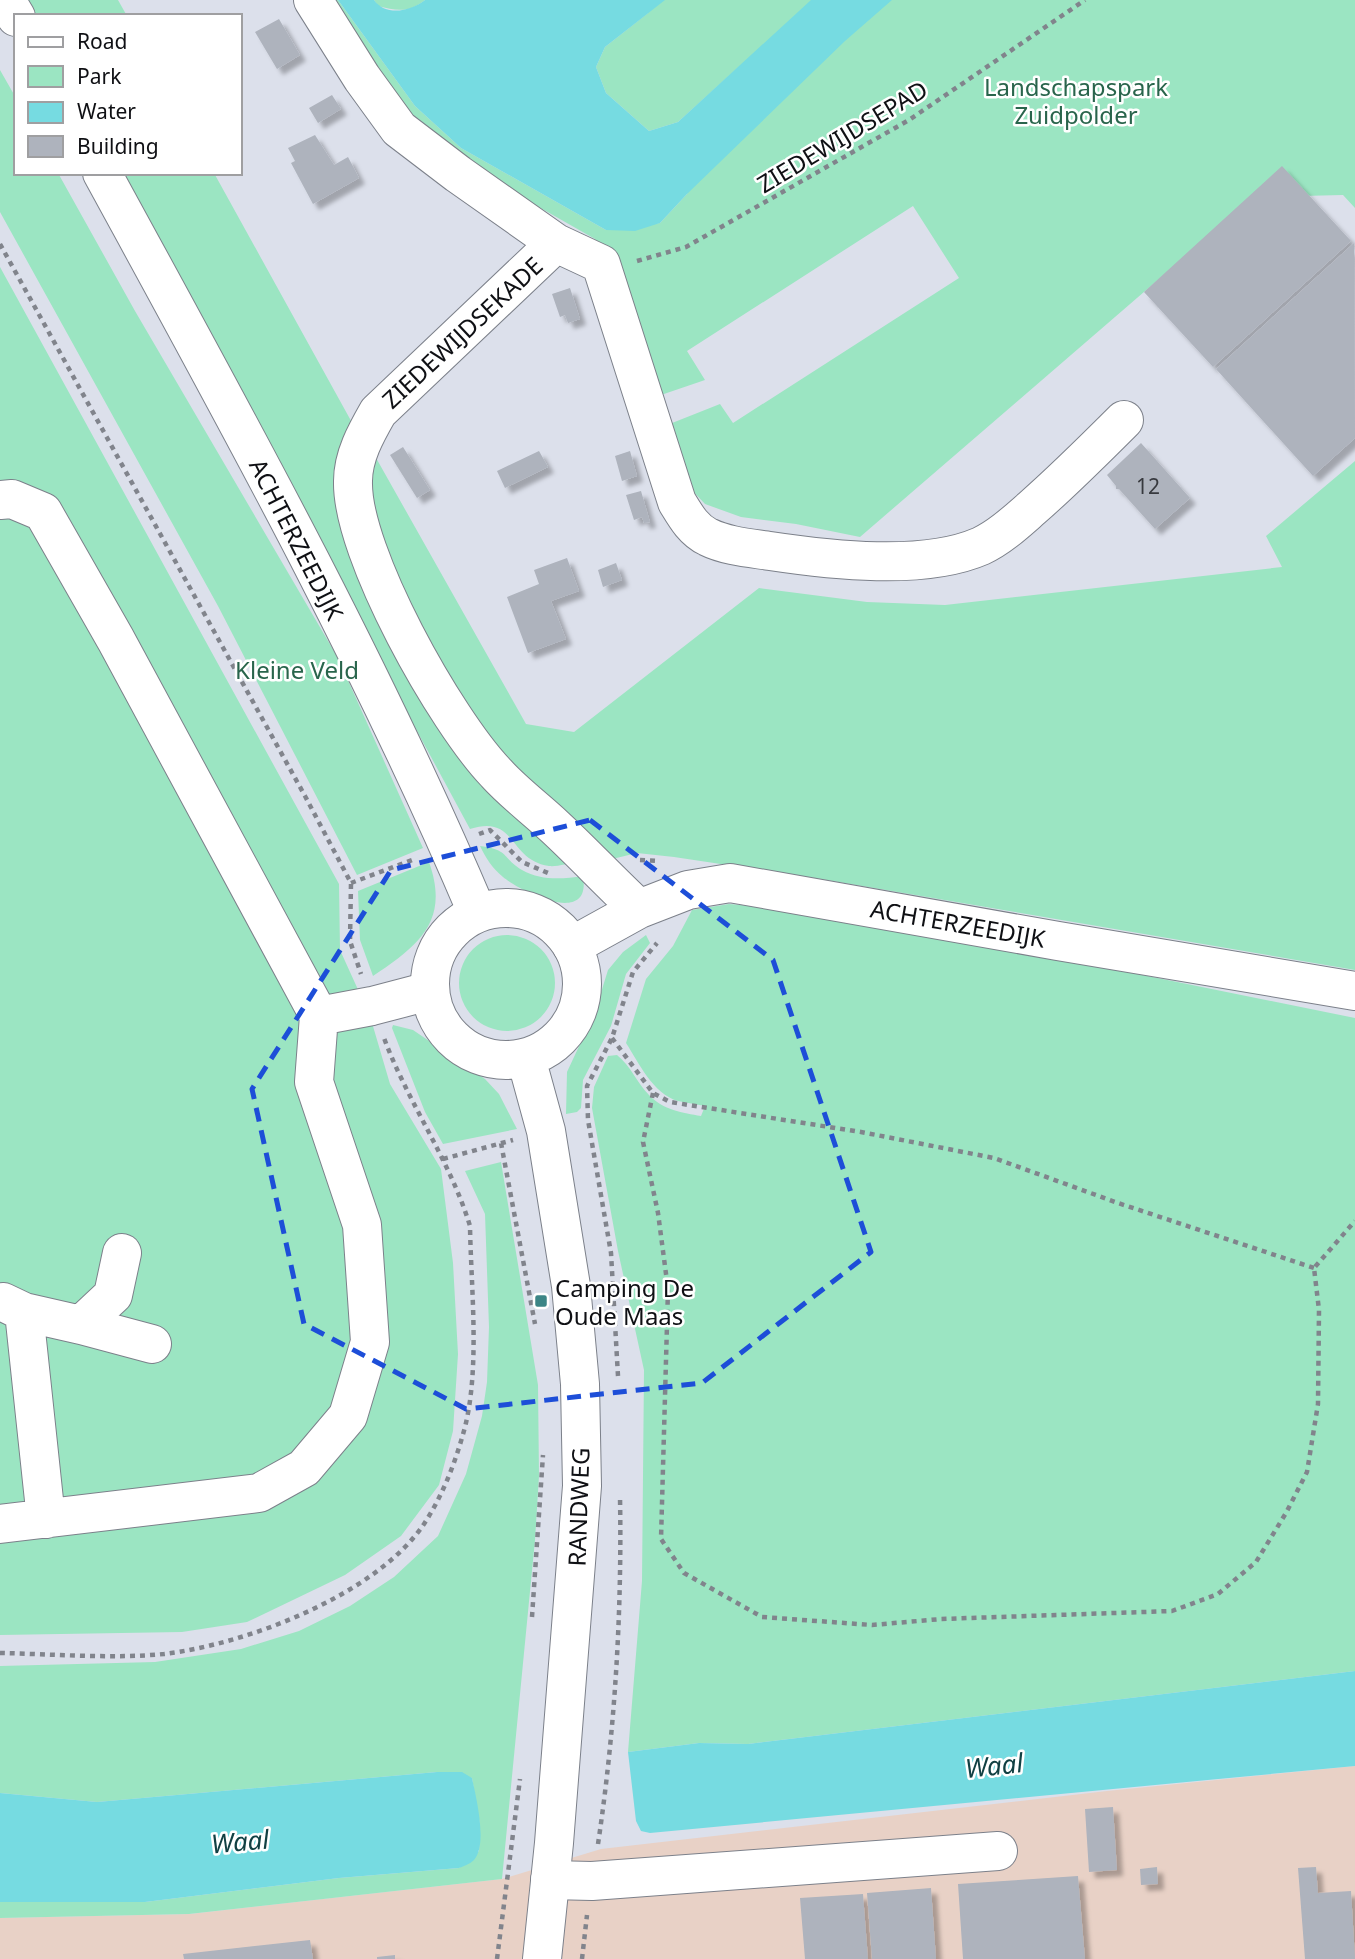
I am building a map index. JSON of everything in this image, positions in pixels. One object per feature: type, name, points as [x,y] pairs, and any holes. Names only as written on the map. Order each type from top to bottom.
[{"type":"street","name":"ZIEDEWIJDSEKADE","points":[[313,0],[362,78],[399,129],[556,243],[601,264]]},
{"type":"street","name":"ACHTERZEEDIJK","points":[[103,175],[214,379],[383,703],[477,912]]},
{"type":"street","name":"ZIEDEWIJDSEKADE","points":[[556,243],[378,412],[360,443],[353,481],[359,521],[381,582],[422,666],[455,720],[497,774],[555,826],[639,909]]},
{"type":"street","points":[[601,264],[663,416],[677,502],[690,524],[707,537],[742,547],[818,558],[910,560],[950,555],[981,545],[1011,527],[1124,420]]},
{"type":"street","points":[[0,500],[12,499],[43,512],[116,640],[319,1016],[314,1082],[362,1226],[370,1342],[348,1416],[304,1468],[259,1493],[0,1524]]},
{"type":"street","name":"ACHTERZEEDIJK","points":[[572,946],[639,909],[688,890],[730,883],[1355,990]]},
{"type":"street","points":[[499,907],[521,909],[542,916],[559,929],[572,946],[581,969],[582,992],[576,1014],[564,1034],[547,1049],[526,1058],[499,1061],[473,1054],[452,1039],[436,1017],[429,991],[433,958],[450,931],[477,912],[499,907]]},
{"type":"street","points":[[319,1016],[429,991]]},
{"type":"street","name":"RANDWEG","points":[[526,1058],[546,1131],[571,1286],[580,1384],[582,1486],[542,1959]]},
{"type":"street","points":[[82,1325],[113,1295],[122,1253]]},
{"type":"street","points":[[46,1519],[12,1306],[152,1344]]},
{"type":"street","points":[[550,1880],[592,1881],[998,1851]]},
{"type":"path","name":"ZIEDEWIJDSEPAD","points":[[601,264],[632,263],[686,247],[909,120],[1085,0]]},
{"type":"path","points":[[0,244],[351,883]]},
{"type":"path","points":[[588,1120],[587,1086],[612,1038],[633,972],[657,942]]},
{"type":"path","points":[[612,1038],[653,1093],[670,1102],[861,1132],[994,1158],[1118,1203],[1314,1268]]},
{"type":"path","points":[[653,1093],[643,1142],[658,1213],[668,1289],[661,1539],[684,1573],[762,1617],[872,1625],[941,1619],[1172,1611],[1218,1594],[1256,1562],[1307,1472],[1318,1404],[1319,1310],[1314,1268],[1355,1221]]},
{"type":"path","points":[[443,1159],[501,1143],[536,1326]]},
{"type":"path","name":"RANDWEG","points":[[532,1625],[543,1449]]},
{"type":"path","points":[[496,1959],[520,1774]]},
{"type":"highlighted area","points":[[590,820],[773,960],[871,1252],[702,1383],[466,1409],[304,1324],[252,1089],[391,870]]},
{"type":"shaded area","points":[[1355,1766],[1355,1959],[0,1959],[0,1918],[190,1914],[502,1879],[601,1849],[1107,1791]]},
{"type":"green space","points":[[21,0],[118,0],[126,14],[28,14]]},
{"type":"green space","name":"Landschapspark Zuidpolder","points":[[331,0],[338,0],[415,106],[461,148],[606,230],[660,223],[687,194],[743,63],[678,122],[649,131],[606,93],[596,67],[605,47],[648,13],[624,0],[1355,0],[1355,208],[1343,195],[1254,197],[860,537],[796,524],[741,517],[705,504],[688,486],[662,427],[720,404],[733,423],[959,278],[913,206],[687,351],[705,380],[661,395],[595,239],[460,162],[410,121]]},
{"type":"green space","points":[[374,0],[425,0],[403,10],[378,6]]},
{"type":"green space","name":"Kleine Veld","points":[[0,70],[14,94],[14,175],[59,175],[135,311],[338,658],[423,848],[357,875],[218,606],[0,212]]},
{"type":"green space","points":[[116,175],[215,175],[355,428],[370,576],[577,862],[549,866],[536,862],[496,828],[485,826],[470,829]]},
{"type":"green space","points":[[0,267],[339,884],[340,950],[370,1016],[390,1084],[441,1169],[453,1263],[458,1354],[453,1431],[439,1485],[401,1536],[345,1575],[247,1622],[182,1632],[0,1635]]},
{"type":"green space","points":[[371,449],[526,724],[574,732],[759,588],[867,602],[945,605],[1282,567],[1266,536],[1355,461],[1355,970],[821,879],[674,857],[637,853],[604,861],[502,763],[451,693],[379,544],[366,465]]},
{"type":"green space","points":[[480,846],[501,852],[522,870],[537,876],[583,876],[583,892],[577,900],[566,903],[538,897],[503,877]]},
{"type":"green space","points":[[429,862],[435,883],[433,916],[416,942],[373,976],[360,940],[358,891]]},
{"type":"green space","points":[[729,904],[787,909],[945,935],[1355,1018],[1355,1671],[748,1744],[699,1743],[628,1752],[642,1581],[644,1370],[618,1251],[592,1108],[594,1087],[608,1056],[617,1055],[660,1104],[701,1116],[705,1106],[678,1101],[661,1092],[626,1043],[646,979],[673,946],[692,910]]},
{"type":"green space","points":[[507,935],[526,938],[541,949],[552,964],[555,983],[552,1002],[541,1017],[526,1028],[507,1031],[488,1028],[473,1017],[462,1002],[459,983],[462,964],[473,949],[488,938]]},
{"type":"green space","points":[[646,935],[650,943],[626,974],[611,1026],[583,1080],[581,1108],[577,1112],[566,1114],[567,1072],[595,1012],[608,970],[623,952]]},
{"type":"green space","points":[[393,1025],[413,1030],[485,1079],[499,1094],[517,1129],[443,1144],[425,1112]]},
{"type":"green space","points":[[501,1162],[538,1385],[539,1476],[502,1879],[189,1914],[0,1918],[0,1902],[145,1902],[339,1878],[459,1868],[479,1851],[480,1825],[472,1778],[437,1772],[97,1802],[0,1793],[0,1666],[155,1662],[241,1649],[299,1631],[350,1606],[394,1577],[438,1536],[466,1474],[482,1416],[487,1382],[489,1327],[485,1214],[465,1171]]},
{"type":"water","points":[[338,0],[374,0],[385,9],[399,10],[413,7],[425,0],[665,0],[605,47],[596,67],[606,93],[649,131],[678,122],[811,0],[892,0],[845,41],[660,223],[635,231],[606,230],[461,148],[415,106]]},
{"type":"water","name":"Waal","points":[[1355,1671],[1355,1766],[650,1833],[641,1831],[636,1821],[628,1752],[699,1743],[748,1744]]},
{"type":"water","name":"Waal","points":[[462,1772],[472,1778],[480,1820],[480,1843],[474,1860],[459,1868],[339,1878],[145,1902],[0,1902],[0,1793],[97,1802]]},
{"type":"building","points":[[279,19],[300,55],[277,69],[255,32]]},
{"type":"building","points":[[332,95],[341,109],[318,123],[309,108]]},
{"type":"building","points":[[315,135],[334,165],[348,157],[359,178],[313,204],[291,163],[295,161],[288,148]]},
{"type":"building","points":[[1282,166],[1351,241],[1213,367],[1144,292]]},
{"type":"building","points":[[1354,243],[1355,438],[1313,476],[1216,369]]},
{"type":"building","points":[[570,288],[580,319],[568,323],[565,315],[560,317],[552,294]]},
{"type":"building","points":[[1141,443],[1190,498],[1155,529],[1119,489],[1116,489],[1107,475]]},
{"type":"building","points":[[403,447],[430,490],[417,498],[390,455]]},
{"type":"building","points":[[539,451],[548,467],[505,488],[497,471]]},
{"type":"building","points":[[630,451],[637,476],[622,481],[615,456]]},
{"type":"building","points":[[641,491],[650,522],[644,523],[642,517],[634,520],[626,495]]},
{"type":"building","points":[[567,558],[579,591],[551,601],[566,639],[528,653],[507,597],[539,584],[534,570]]},
{"type":"building","points":[[616,563],[622,580],[603,587],[598,570]]},
{"type":"building","points":[[1113,1807],[1117,1870],[1089,1872],[1085,1809]]},
{"type":"building","points":[[1157,1867],[1158,1884],[1141,1885],[1140,1869]]},
{"type":"building","points":[[1316,1867],[1318,1893],[1351,1891],[1355,1959],[1305,1959],[1298,1868]]},
{"type":"building","points":[[1078,1876],[1085,1959],[963,1959],[958,1884]]},
{"type":"building","points":[[931,1888],[936,1959],[872,1959],[867,1893]]},
{"type":"building","points":[[863,1894],[868,1959],[805,1959],[800,1898]]},
{"type":"building","points":[[310,1940],[313,1959],[184,1959],[183,1954]]},
{"type":"building","points":[[395,1955],[395,1959],[377,1959],[377,1957]]},
{"type":"place","name":"Camping De Oude Maas","points":[[541,1301]]}]
